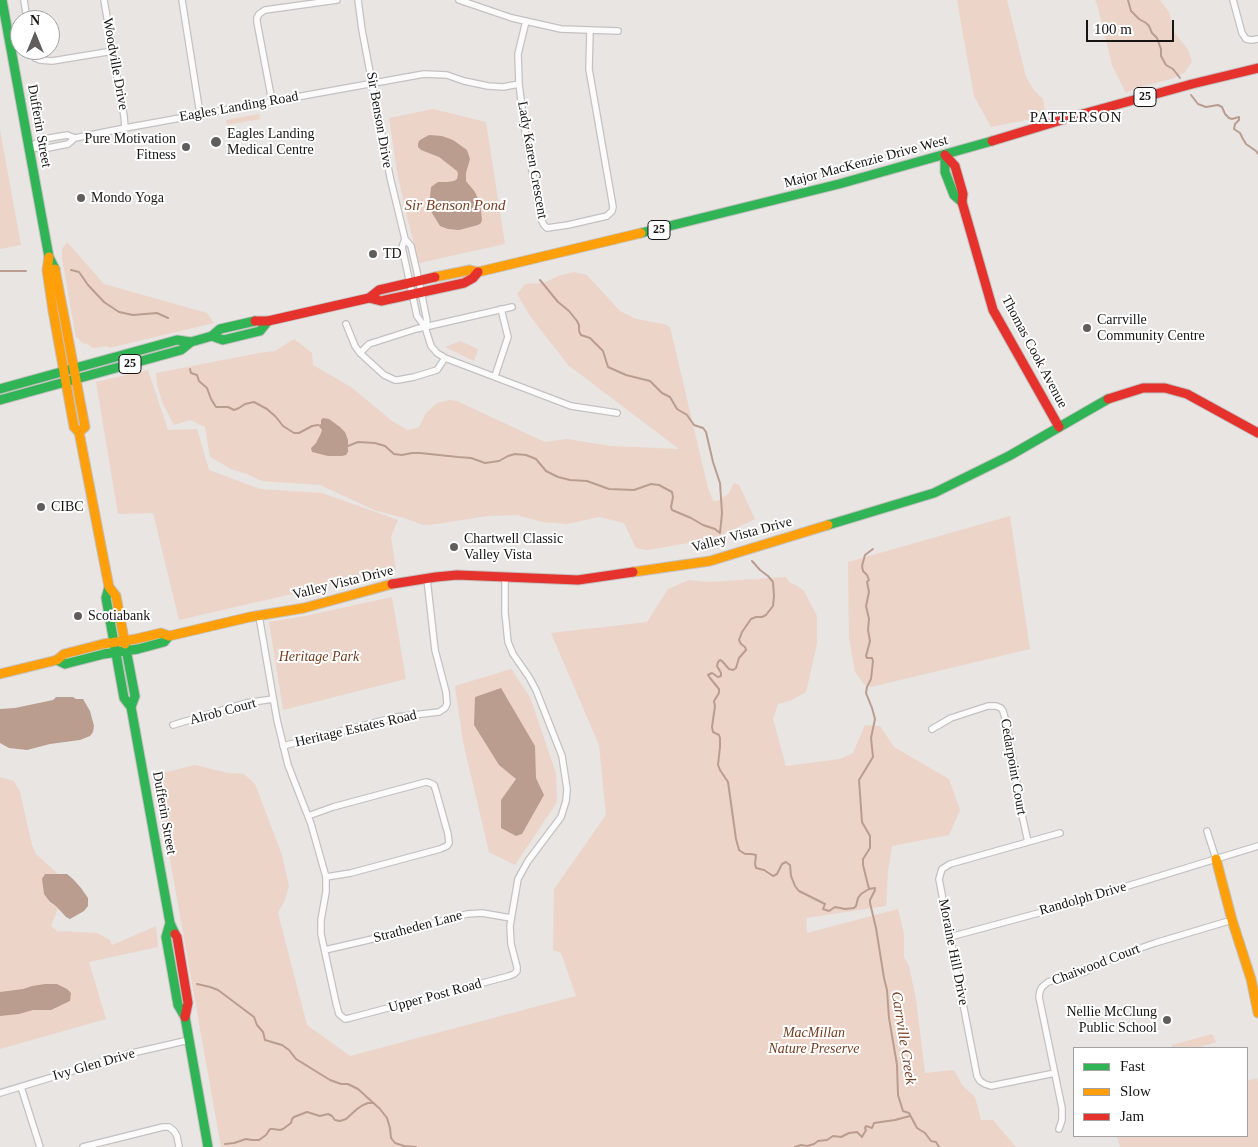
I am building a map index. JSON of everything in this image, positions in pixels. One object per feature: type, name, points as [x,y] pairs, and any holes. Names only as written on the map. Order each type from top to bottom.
[{"type":"main road","name":"Dufferin Street","points":[[2,0],[49,257],[55,268],[85,427],[79,432]]},
{"type":"main road","name":"Major MacKenzie Drive West","points":[[0,400],[181,350],[191,342],[212,336],[220,329],[258,320],[268,321],[369,298],[379,290],[462,271],[478,272],[694,221],[945,156],[1068,118],[1258,68]]},
{"type":"main road","name":"Thomas Cook Avenue","points":[[945,156],[955,166],[963,194],[962,202],[993,310],[1060,427]]},
{"type":"main road","name":"Dufferin Street","points":[[49,257],[47,270],[53,311],[74,427],[79,432],[109,587],[106,598],[124,698],[132,707]]},
{"type":"main road","name":"Major MacKenzie Drive West","points":[[369,298],[381,301],[464,282],[473,278],[478,272]]},
{"type":"main road","name":"Major MacKenzie Drive West","points":[[0,389],[177,340],[191,342]]},
{"type":"main road","name":"Valley Vista Drive","points":[[169,636],[164,642],[126,651],[65,664],[58,660],[64,654],[103,644],[161,633],[169,636],[304,608],[388,585],[427,578],[457,575],[583,580],[710,561],[934,492],[1009,456],[1105,400],[1143,388],[1165,388],[1187,394],[1258,433]]},
{"type":"main road","name":"Dufferin Street","points":[[109,587],[116,596],[135,696],[132,707],[170,923],[177,937],[188,1004],[185,1017],[208,1147]]},
{"type":"main road","points":[[0,674],[58,660]]},
{"type":"main road","points":[[1216,859],[1232,920],[1251,979],[1258,1013]]},
{"type":"street","name":"Woodville Drive","points":[[104,0],[125,128]]},
{"type":"street","points":[[182,0],[200,114]]},
{"type":"street","points":[[272,102],[257,22],[258,15],[264,10],[337,0]]},
{"type":"street","name":"Sir Benson Drive","points":[[358,0],[390,177],[405,239],[411,246],[417,292],[417,316],[425,327],[431,346],[445,358]]},
{"type":"street","points":[[459,0],[512,18],[561,29],[618,31]]},
{"type":"street","points":[[1233,0],[1242,33],[1246,39],[1258,39]]},
{"type":"street","name":"Lady Karen Crescent","points":[[526,21],[518,54],[519,84],[525,131],[541,219],[548,228],[607,216],[613,207],[589,69],[590,31]]},
{"type":"street","points":[[60,60],[113,51]]},
{"type":"street","points":[[40,60],[58,60]]},
{"type":"street","name":"Eagles Landing Road","points":[[29,147],[43,149],[68,144],[75,138],[125,128],[424,74],[447,75],[488,86],[504,87],[519,84]]},
{"type":"street","name":"Eagles Landing Road","points":[[29,147],[44,139],[68,135],[75,138]]},
{"type":"street","points":[[360,353],[369,344],[425,327],[512,307]]},
{"type":"street","points":[[495,376],[508,337],[501,309]]},
{"type":"street","points":[[346,324],[360,353],[386,376],[398,380],[437,370],[445,358],[570,406],[617,413]]},
{"type":"street","name":"Upper Post Road","points":[[259,616],[283,746],[288,765],[308,816],[326,877],[326,892],[321,920],[322,934],[338,1010],[345,1019],[516,973],[517,967],[510,926],[518,879],[528,861],[561,817],[566,801],[567,789],[562,756],[536,690],[513,654],[508,642],[504,613],[505,577]]},
{"type":"street","name":"Heritage Estates Road","points":[[283,746],[396,717],[439,712],[445,708],[446,692],[435,650],[427,578]]},
{"type":"street","name":"Alrob Court","points":[[173,725],[246,704],[273,699]]},
{"type":"street","name":"Cedarpoint Court","points":[[932,729],[951,718],[988,706],[1001,708],[1007,725],[1028,842]]},
{"type":"street","points":[[308,816],[333,806],[426,782],[434,785],[436,790],[449,838],[447,846],[351,873],[326,877]]},
{"type":"street","points":[[1208,831],[1216,859]]},
{"type":"street","name":"Moraine Hill Drive","points":[[1055,1073],[991,1086],[980,1081],[939,879],[942,869],[950,864],[1060,833]]},
{"type":"street","name":"Randolph Drive","points":[[950,937],[1055,908],[1258,846]]},
{"type":"street","name":"Stratheden Lane","points":[[325,950],[467,914],[482,913],[511,918]]},
{"type":"street","name":"Chaiwood Court","points":[[1058,1129],[1062,1120],[1062,1108],[1039,997],[1040,990],[1048,982],[1085,972],[1115,957],[1232,920]]},
{"type":"street","name":"Ivy Glen Drive","points":[[0,1094],[128,1054],[189,1040]]},
{"type":"street","points":[[21,1087],[40,1147]]},
{"type":"street","points":[[83,1147],[169,1127],[177,1136],[179,1147]]},
{"type":"green space","points":[[957,0],[1007,0],[1026,77],[1034,90],[1043,99],[1046,116],[991,127],[974,96]]},
{"type":"green space","points":[[1095,0],[1160,0],[1169,12],[1175,33],[1188,50],[1192,62],[1184,73],[1126,93],[1112,65]]},
{"type":"green space","points":[[433,109],[486,122],[505,244],[419,263],[397,172],[389,118]]},
{"type":"green space","points":[[259,114],[260,119],[227,125],[226,120]]},
{"type":"green space","points":[[0,130],[21,245],[0,249]]},
{"type":"green space","points":[[67,242],[104,284],[207,313],[214,323],[109,348],[107,346],[93,348],[82,343],[76,338],[62,258],[62,249]]},
{"type":"green space","points":[[574,272],[587,275],[620,311],[636,319],[664,324],[670,327],[708,488],[713,501],[718,501],[729,493],[734,483],[739,485],[755,519],[713,539],[647,550],[636,548],[624,523],[599,517],[567,524],[542,522],[517,515],[487,516],[423,525],[374,510],[320,485],[262,481],[231,469],[210,457],[205,427],[190,420],[174,425],[163,404],[157,385],[156,373],[275,351],[294,339],[312,353],[313,365],[351,387],[392,421],[408,430],[419,427],[426,413],[437,403],[449,400],[457,401],[545,442],[567,439],[610,446],[679,449],[568,365],[530,316],[517,294],[525,284],[544,283],[558,276]]},
{"type":"green space","points":[[460,341],[478,349],[474,361],[445,347]]},
{"type":"green space","points":[[148,370],[168,430],[197,429],[209,470],[260,489],[322,493],[398,520],[391,537],[396,570],[179,620],[153,513],[118,514],[96,382]]},
{"type":"green space","points":[[1010,516],[1030,649],[871,687],[864,684],[855,672],[849,637],[848,562]]},
{"type":"green space","name":"MacMillan Nature Preserve","points":[[786,577],[790,583],[804,591],[817,616],[817,644],[806,692],[790,701],[778,704],[773,719],[786,766],[840,759],[853,753],[865,725],[880,726],[894,747],[949,779],[960,810],[949,835],[892,846],[886,906],[806,918],[807,933],[898,909],[904,934],[904,957],[909,966],[916,999],[925,1073],[954,1070],[962,1085],[975,1097],[981,1120],[993,1120],[1016,1147],[221,1147],[155,775],[195,765],[228,773],[244,774],[255,784],[282,855],[289,886],[285,900],[278,913],[307,1025],[350,1056],[576,996],[561,953],[553,950],[554,889],[606,815],[599,745],[551,633],[647,622],[668,589],[689,580],[709,582]]},
{"type":"green space","name":"Heritage Park","points":[[392,597],[406,679],[283,710],[269,622]]},
{"type":"green space","points":[[511,669],[530,697],[556,773],[557,802],[515,865],[489,852],[463,742],[455,686]]},
{"type":"green space","points":[[0,777],[14,781],[20,792],[32,845],[36,854],[58,874],[43,877],[44,887],[50,904],[59,906],[51,926],[57,931],[97,933],[110,940],[112,945],[156,926],[158,947],[89,962],[106,1019],[0,1049]]},
{"type":"green space","points":[[1212,1034],[1216,1042],[1201,1047],[1172,1047],[1172,1045]]},
{"type":"green space","points":[[1257,1078],[1258,1082],[1258,1147],[1120,1147],[1117,1137],[1248,1137],[1248,1081]]},
{"type":"water","name":"Sir Benson Pond","points":[[429,135],[442,136],[453,140],[467,150],[470,159],[466,181],[475,192],[480,204],[482,220],[478,225],[459,230],[448,229],[440,226],[432,213],[431,187],[438,182],[454,181],[457,179],[458,174],[457,171],[439,157],[418,147],[420,140]]},
{"type":"water","points":[[323,418],[329,419],[345,432],[348,440],[348,452],[346,455],[328,456],[312,452],[311,448],[316,443],[322,430],[318,425],[321,424]]},
{"type":"water","points":[[501,688],[535,746],[536,778],[544,795],[522,834],[516,836],[501,828],[501,800],[516,779],[499,765],[474,725],[475,697]]},
{"type":"water","points":[[56,697],[83,699],[90,711],[94,726],[90,736],[80,740],[50,744],[27,750],[9,748],[0,743],[0,709],[15,708],[53,700]]},
{"type":"water","points":[[45,874],[67,874],[73,879],[88,898],[88,906],[84,911],[70,919],[50,902],[44,894],[42,879]]},
{"type":"water","points":[[45,984],[57,984],[67,989],[71,993],[70,1001],[51,1010],[33,1010],[0,1016],[0,992]]},
{"type":"waterway","points":[[1128,0],[1131,11],[1149,26],[1157,38],[1161,49],[1161,56],[1166,65],[1173,69],[1180,78]]},
{"type":"waterway","points":[[1191,95],[1198,104],[1206,107],[1218,105],[1222,107],[1229,118],[1239,117],[1234,129],[1240,133],[1246,144],[1258,154]]},
{"type":"waterway","points":[[71,270],[79,272],[104,302],[119,312],[133,315],[157,313],[168,318]]},
{"type":"waterway","points":[[0,271],[26,271]]},
{"type":"waterway","points":[[348,446],[358,442],[375,443],[385,446],[394,454],[420,453],[471,458],[485,463],[499,461],[515,454],[526,455],[536,459],[546,471],[558,477],[587,481],[609,489],[634,490],[651,484],[659,485],[672,492],[672,510],[720,533],[722,513],[720,483],[706,432],[703,428],[694,425],[687,415],[677,409],[670,397],[662,393],[650,381],[626,375],[608,367],[603,351],[590,338],[581,335],[577,321],[540,280]]},
{"type":"waterway","points":[[190,369],[191,373],[197,375],[199,381],[207,388],[216,407],[228,407],[234,410],[254,402],[267,409],[283,426],[294,433],[299,433],[318,425]]},
{"type":"waterway","points":[[869,889],[863,859],[870,848],[870,836],[862,822],[859,780],[873,757],[871,738],[875,719],[866,693],[871,679],[873,661],[872,658],[867,658],[866,656],[870,641],[869,619],[866,606],[869,592],[867,582],[869,580],[862,566],[865,555],[873,549]]},
{"type":"waterway","name":"Carrville Creek","points":[[752,561],[773,582],[773,606],[766,615],[751,619],[742,632],[739,640],[746,650],[739,658],[736,668],[733,670],[729,669],[720,660],[717,666],[721,676],[718,677],[712,673],[708,675],[719,689],[719,693],[714,701],[712,727],[713,732],[719,735],[720,738],[718,765],[728,782],[739,850],[745,854],[756,855],[756,868],[764,870],[773,876],[777,874],[782,864],[786,862],[790,865],[791,876],[799,891],[825,904],[823,909],[829,911],[835,907],[854,908],[861,894],[869,889]]},
{"type":"waterway","name":"Carrville Creek","points":[[869,889],[875,888],[870,903],[887,990],[889,1018],[897,1065],[898,1095],[903,1111],[909,1113],[917,1128],[925,1133],[931,1141],[936,1142],[939,1147]]},
{"type":"waterway","points":[[197,984],[218,990],[254,1017],[257,1025],[263,1032],[265,1040],[282,1045],[296,1059],[330,1080],[341,1084],[348,1084],[358,1089],[387,1118],[391,1138],[395,1143],[416,1147]]},
{"type":"waterway","points":[[225,1144],[246,1139],[259,1140],[270,1129],[283,1129],[291,1123],[294,1117],[307,1112],[320,1116],[328,1114],[335,1120],[340,1121],[346,1119],[363,1105],[374,1103]]},
{"type":"waterway","points":[[795,1147],[807,1146],[818,1141],[827,1140],[833,1136],[841,1137],[849,1133],[857,1132],[862,1137],[866,1126],[872,1128],[874,1123],[910,1116]]},
{"type":"traffic: fast","points":[[2,0],[49,257],[55,269]]},
{"type":"traffic: fast","points":[[641,233],[839,184],[992,141]]},
{"type":"traffic: fast","points":[[945,155],[945,172],[954,195],[962,202]]},
{"type":"traffic: fast","points":[[0,400],[181,350],[191,342],[212,336],[220,329],[255,321]]},
{"type":"traffic: fast","points":[[212,336],[223,340],[260,331],[268,321]]},
{"type":"traffic: fast","points":[[0,389],[177,340],[191,342]]},
{"type":"traffic: fast","points":[[828,525],[934,493],[1009,456],[1108,399]]},
{"type":"traffic: fast","points":[[109,587],[106,598],[124,698],[131,707],[170,923],[175,934]]},
{"type":"traffic: fast","points":[[57,660],[65,664],[104,654],[138,649],[164,642],[169,636]]},
{"type":"traffic: fast","points":[[125,644],[135,696],[131,707]]},
{"type":"traffic: fast","points":[[170,923],[166,937],[178,1005],[185,1017],[208,1147]]},
{"type":"traffic: slow","points":[[435,277],[470,270],[478,272],[641,233]]},
{"type":"traffic: slow","points":[[49,257],[47,270],[53,311],[74,427],[79,432],[109,587],[116,596],[125,644]]},
{"type":"traffic: slow","points":[[55,269],[85,427],[79,432]]},
{"type":"traffic: slow","points":[[633,572],[710,561],[828,525]]},
{"type":"traffic: slow","points":[[0,674],[57,660],[64,654],[103,644],[161,633],[169,636],[250,617],[304,608],[392,584]]},
{"type":"traffic: slow","points":[[1216,859],[1232,920],[1251,979],[1258,1013]]},
{"type":"traffic: jam","points":[[992,141],[1068,118],[1258,68]]},
{"type":"traffic: jam","points":[[945,155],[955,166],[963,194],[962,202],[993,310],[1059,427]]},
{"type":"traffic: jam","points":[[369,298],[381,301],[464,283],[473,278],[478,272]]},
{"type":"traffic: jam","points":[[255,321],[268,321],[369,298],[379,290],[435,277]]},
{"type":"traffic: jam","points":[[1108,399],[1143,388],[1165,388],[1187,394],[1258,433]]},
{"type":"traffic: jam","points":[[392,584],[457,575],[578,580],[633,572]]},
{"type":"traffic: jam","points":[[175,934],[188,1003],[185,1017]]},
{"type":"place","name":"Eagles Landing Medical Centre","points":[[216,142]]},
{"type":"place","name":"Pure Motivation Fitness","points":[[186,147]]},
{"type":"place","name":"Mondo Yoga","points":[[81,198]]},
{"type":"place","name":"TD","points":[[373,254]]},
{"type":"place","name":"Carrville Community Centre","points":[[1087,328]]},
{"type":"place","name":"CIBC","points":[[41,507]]},
{"type":"place","name":"Chartwell Classic Valley Vista","points":[[454,547]]},
{"type":"place","name":"Scotiabank","points":[[78,616]]},
{"type":"place","name":"Nellie McClung Public School","points":[[1167,1020]]},
{"type":"district","name":"PATTERSON","points":[[1076,118]]}]
